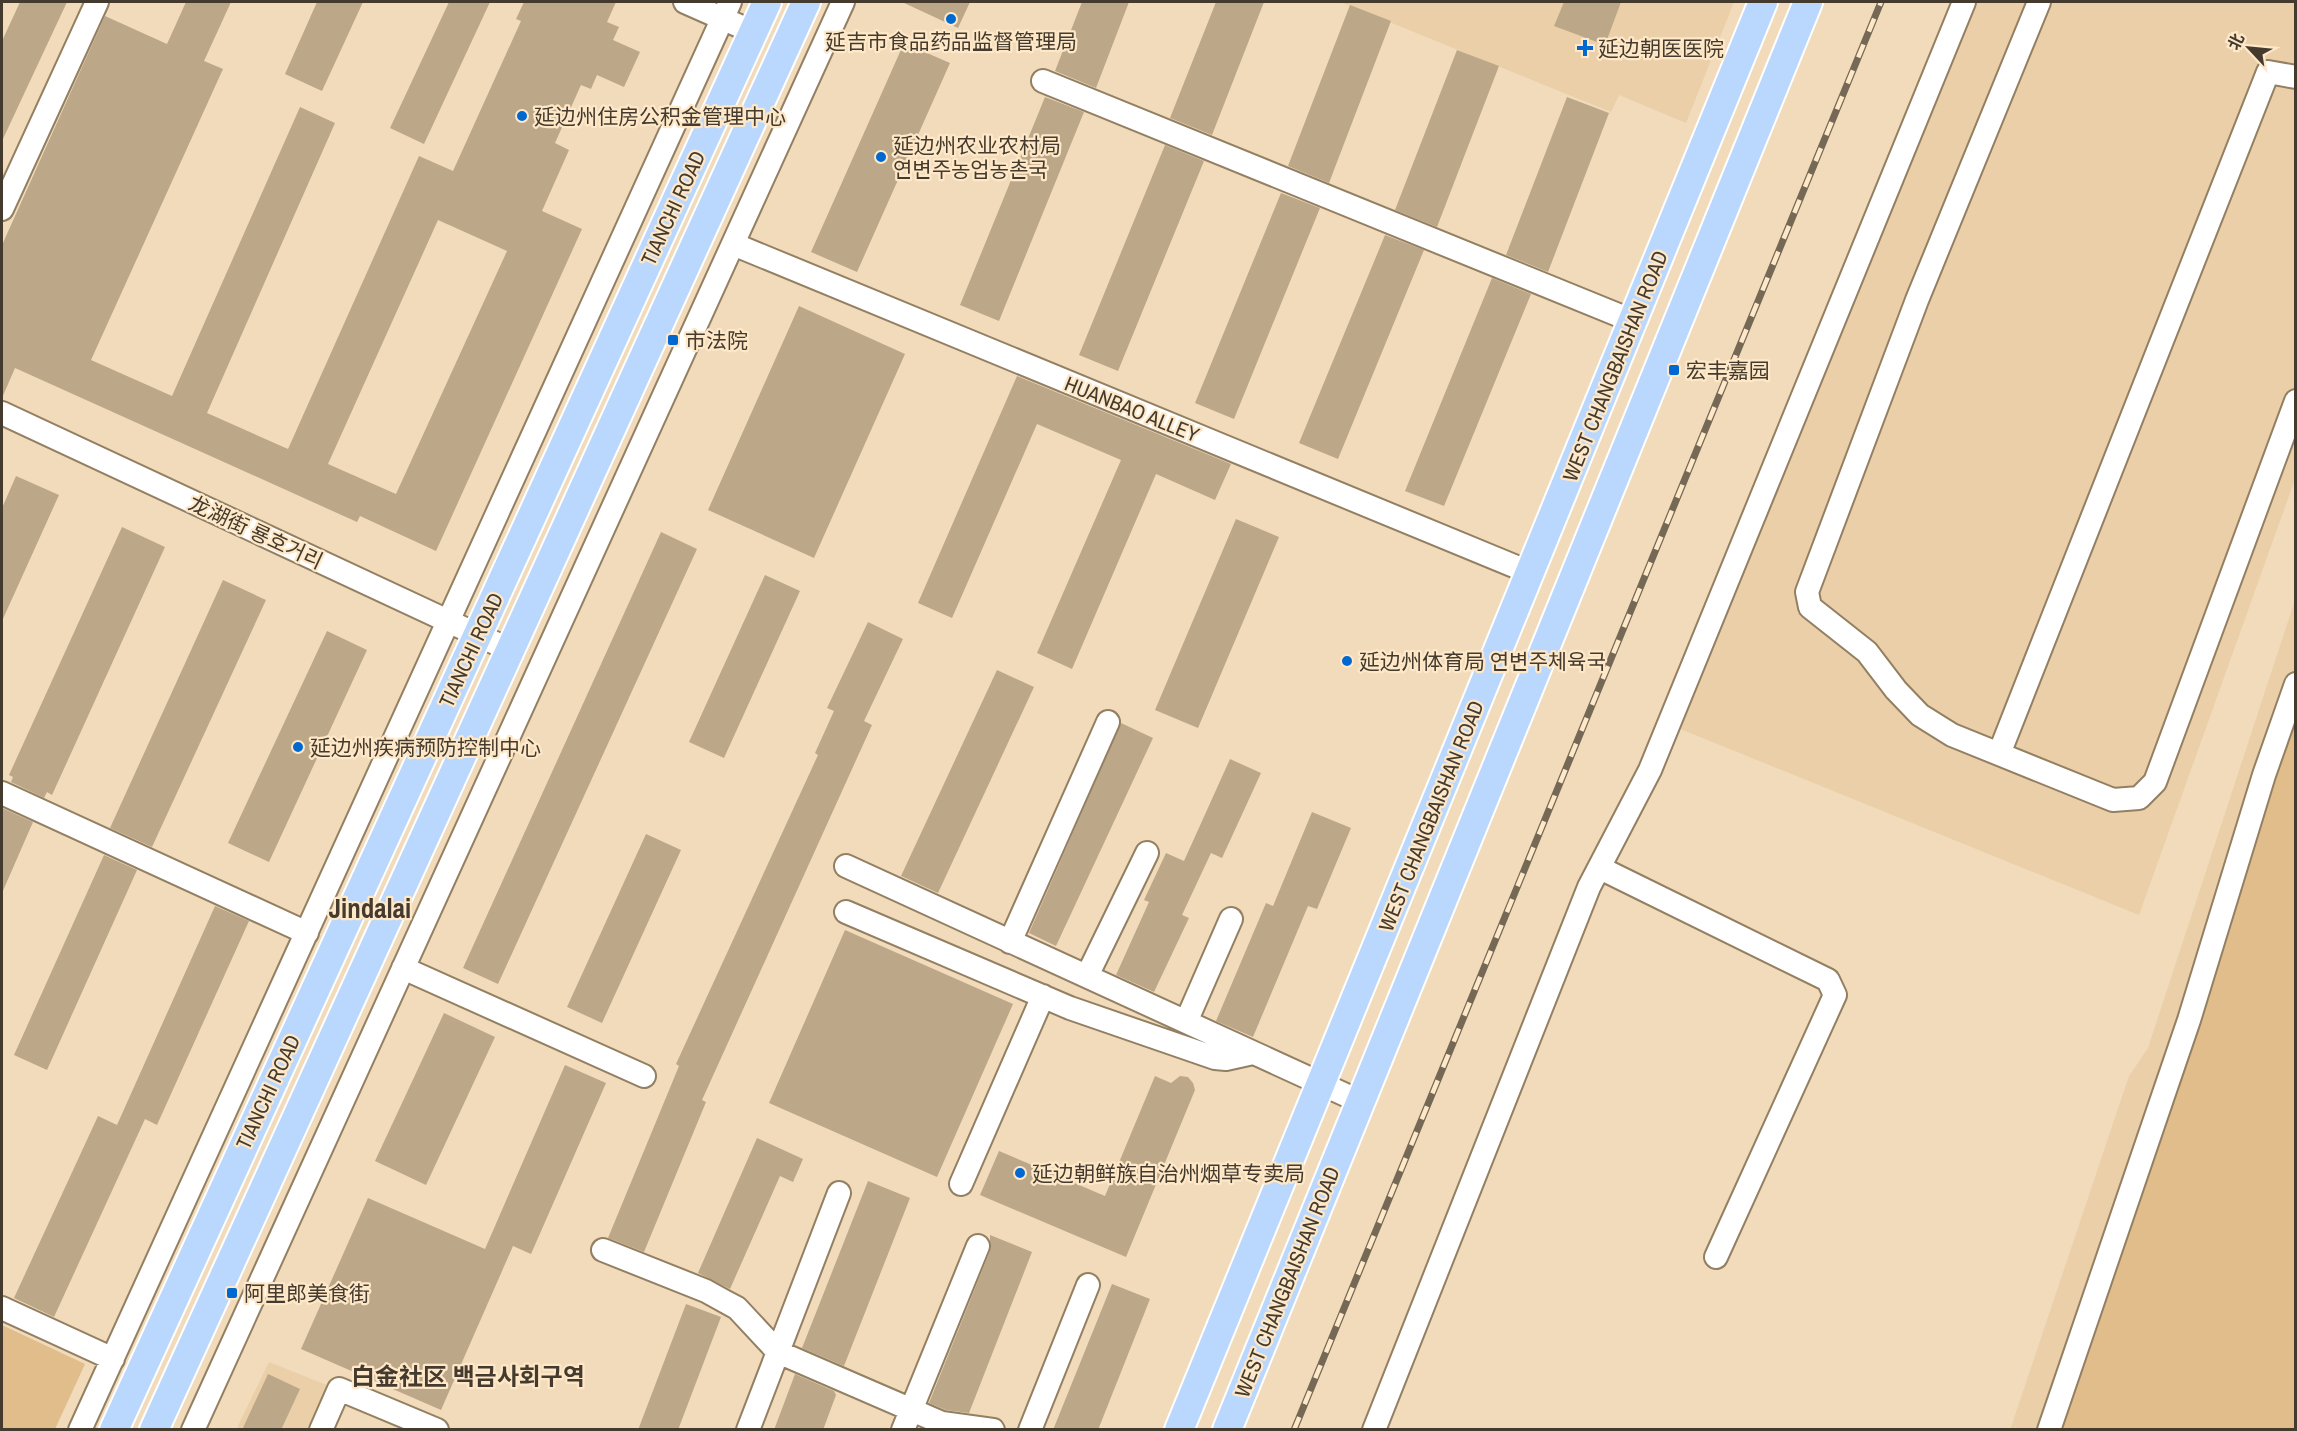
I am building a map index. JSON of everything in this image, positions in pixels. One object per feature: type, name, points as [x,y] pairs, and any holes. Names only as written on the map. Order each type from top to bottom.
[{"type":"main road","name":"TIANCHI ROAD","points":[[114,1430],[767,2]]},
{"type":"main road","name":"TIANCHI ROAD","points":[[154,1430],[806,2]]},
{"type":"main road","name":"WEST CHANGBAISHAN ROAD","points":[[1179,1430],[1763,2]]},
{"type":"main road","name":"WEST CHANGBAISHAN ROAD","points":[[1227,1430],[1808,2]]},
{"type":"street","points":[[2,209],[97,2]]},
{"type":"street","points":[[685,2],[726,10],[753,32]]},
{"type":"street","points":[[193,1430],[843,2]]},
{"type":"street","points":[[1374,1430],[1589,887],[1650,770],[1964,2]]},
{"type":"street","points":[[2039,2],[1917,300],[1807,592],[1810,607],[1867,652],[1896,690],[1920,715],[1952,735],[2113,800],[2139,798],[2155,782],[2295,401]]},
{"type":"street","name":"TIANCHI ROAD","points":[[80,1430],[726,10]]},
{"type":"street","points":[[1999,754],[2268,72],[2295,77]]},
{"type":"street","points":[[1043,81],[1633,321]]},
{"type":"street","name":"HUANBAO ALLEY","points":[[733,244],[1531,573]]},
{"type":"street","name":"龙湖街 룡호거리","points":[[2,413],[510,650]]},
{"type":"street","points":[[2049,1430],[2094,1292],[2189,1020],[2264,775],[2295,684]]},
{"type":"street","points":[[1010,942],[1108,723]]},
{"type":"street","points":[[2,793],[307,933]]},
{"type":"street","points":[[1087,976],[1147,853]]},
{"type":"street","points":[[846,866],[1361,1102]]},
{"type":"street","points":[[1600,867],[1828,980],[1835,996],[1716,1257]]},
{"type":"street","points":[[846,912],[1043,996],[1215,1058],[1226,1059],[1253,1053]]},
{"type":"street","points":[[1186,1022],[1231,919]]},
{"type":"street","points":[[404,968],[644,1077]]},
{"type":"street","points":[[961,1184],[1043,996]]},
{"type":"street","points":[[748,1430],[839,1193]]},
{"type":"street","points":[[907,1420],[978,1246]]},
{"type":"street","points":[[603,1250],[706,1291],[737,1308],[778,1352],[907,1420],[993,1430]]},
{"type":"street","points":[[1029,1430],[1088,1285]]},
{"type":"street","points":[[2,1308],[113,1359]]},
{"type":"street","points":[[321,1430],[339,1389],[391,1421],[437,1430]]},
{"type":"shaded area","name":"延边朝医医院","points":[[1340,2],[1734,2],[1686,123],[1619,95],[1611,112]]},
{"type":"shaded area","points":[[1973,2],[2295,2],[2295,479],[2139,915],[1668,724]]},
{"type":"shaded area","points":[[2295,600],[2295,1429],[2010,1430],[2129,1076],[2148,1048]]},
{"type":"shaded area","points":[[2295,701],[2295,1429],[2054,1430]]},
{"type":"shaded area","points":[[2,1325],[85,1364],[55,1429],[2,1429]]},
{"type":"shaded area","points":[[269,1362],[329,1386],[310,1429],[236,1430]]},
{"type":"building","points":[[20,2],[67,2],[2,141],[2,41]]},
{"type":"building","points":[[186,2],[231,2],[204,61],[223,69],[91,360],[172,396],[300,107],[335,123],[207,413],[288,449],[419,156],[453,171],[521,21],[516,19],[524,2],[616,2],[607,22],[619,27],[613,40],[640,52],[624,87],[597,75],[591,89],[581,85],[555,143],[569,150],[542,211],[582,229],[436,551],[360,516],[357,522],[15,368],[2,398],[2,245],[105,16],[167,44]],"holes":[[[438,220],[507,251],[396,494],[328,464]]]},
{"type":"building","points":[[317,2],[363,2],[322,91],[285,74]]},
{"type":"building","points":[[449,2],[490,2],[424,144],[390,128]]},
{"type":"building","name":"延吉市食品药品监督管理局","points":[[902,2],[970,2],[958,28]]},
{"type":"building","points":[[1082,2],[1129,2],[1096,88],[1055,71]]},
{"type":"building","points":[[1216,2],[1264,2],[1212,135],[1170,118]]},
{"type":"building","points":[[1564,2],[1621,2],[1605,45],[1554,26]]},
{"type":"building","points":[[1350,5],[1391,21],[1329,183],[1288,166]]},
{"type":"building","name":"延边州农业农村局 연변주농업농촌국","points":[[904,43],[950,63],[857,272],[811,252]]},
{"type":"building","points":[[1457,50],[1499,66],[1437,227],[1395,210]]},
{"type":"building","points":[[1045,97],[1084,112],[999,321],[960,305]]},
{"type":"building","points":[[1567,97],[1609,113],[1548,272],[1506,255]]},
{"type":"building","points":[[1165,145],[1204,161],[1118,371],[1079,355]]},
{"type":"building","points":[[1281,193],[1320,208],[1234,419],[1195,403]]},
{"type":"building","points":[[1385,235],[1424,250],[1338,459],[1299,443]]},
{"type":"building","points":[[1492,278],[1531,294],[1444,506],[1405,491]]},
{"type":"building","points":[[799,306],[905,354],[814,558],[708,510]]},
{"type":"building","points":[[1017,376],[1231,464],[1215,500],[1156,474],[1072,669],[1037,653],[1121,460],[1037,424],[952,618],[918,603]]},
{"type":"building","points":[[16,476],[59,495],[2,621],[2,508]]},
{"type":"building","points":[[1236,519],[1279,537],[1198,728],[1155,710]]},
{"type":"building","points":[[122,527],[165,547],[52,795],[47,792],[44,798],[11,782],[13,777],[9,775]]},
{"type":"building","points":[[661,532],[697,549],[498,984],[463,968]]},
{"type":"building","points":[[765,575],[800,591],[724,758],[689,742]]},
{"type":"building","points":[[223,580],[266,600],[152,847],[110,828]]},
{"type":"building","points":[[868,622],[903,639],[864,721],[872,725],[702,1100],[706,1102],[644,1252],[608,1238],[679,1066],[676,1064],[818,755],[815,753],[834,711],[827,708]]},
{"type":"building","name":"延边州疾病预防控制中心","points":[[327,631],[367,650],[269,862],[228,843]]},
{"type":"building","points":[[997,670],[1034,687],[938,893],[901,876]]},
{"type":"building","points":[[1121,723],[1153,738],[1056,946],[1029,933]]},
{"type":"building","points":[[1230,759],[1261,773],[1222,858],[1211,853],[1182,915],[1189,918],[1154,992],[1116,975],[1149,902],[1144,900],[1166,853],[1184,861]]},
{"type":"building","points":[[2,808],[33,822],[2,893]]},
{"type":"building","points":[[1312,812],[1351,828],[1317,909],[1308,906],[1253,1037],[1216,1021],[1266,903],[1273,906]]},
{"type":"building","points":[[646,834],[681,850],[602,1023],[567,1007]]},
{"type":"building","points":[[104,855],[137,870],[47,1070],[14,1055]]},
{"type":"building","points":[[215,906],[249,921],[157,1125],[145,1119],[54,1317],[14,1298],[98,1116],[117,1125]]},
{"type":"building","points":[[845,930],[1013,1004],[937,1177],[769,1103]]},
{"type":"building","points":[[444,1013],[495,1037],[426,1185],[375,1161]]},
{"type":"building","points":[[565,1065],[606,1083],[531,1254],[513,1246],[441,1410],[301,1349],[368,1198],[485,1249]]},
{"type":"building","name":"延边朝鲜族自治州烟草专卖局","points":[[1155,1076],[1171,1083],[1180,1076],[1188,1077],[1195,1090],[1126,1257],[980,1195],[999,1151],[1105,1196]]},
{"type":"building","points":[[757,1138],[803,1159],[793,1182],[780,1176],[730,1289],[698,1273]]},
{"type":"building","points":[[868,1181],[910,1198],[844,1366],[802,1348]]},
{"type":"building","points":[[990,1235],[1032,1252],[969,1413],[946,1410],[929,1403],[990,1251]]},
{"type":"building","points":[[1112,1284],[1150,1299],[1098,1430],[1053,1430]]},
{"type":"building","points":[[686,1304],[721,1317],[678,1430],[638,1430]]},
{"type":"building","points":[[268,1374],[300,1389],[281,1430],[242,1430]]},
{"type":"building","points":[[795,1374],[834,1391],[836,1395],[823,1430],[774,1430]]},
{"type":"railway","points":[[1294,1430],[1881,2]]},
{"type":"place","name":"延吉市食品药品监督管理局","points":[[951,19]]},
{"type":"place","name":"延边朝医医院","points":[[1585,48]]},
{"type":"place","name":"延边州住房公积金管理中心","points":[[522,116]]},
{"type":"place","name":"延边州农业农村局 연변주농업농촌국","points":[[881,157]]},
{"type":"place","name":"市法院","points":[[673,340]]},
{"type":"place","name":"宏丰嘉园","points":[[1674,370]]},
{"type":"place","name":"延边州体育局 연변주체육국","points":[[1347,661]]},
{"type":"place","name":"延边州疾病预防控制中心","points":[[298,747]]},
{"type":"place","name":"延边朝鲜族自治州烟草专卖局","points":[[1020,1173]]},
{"type":"place","name":"阿里郎美食街","points":[[232,1293]]},
{"type":"district","name":"Jindalai","points":[[370,908]]},
{"type":"district","name":"白金社区 백금사회구역","points":[[468,1376]]}]
